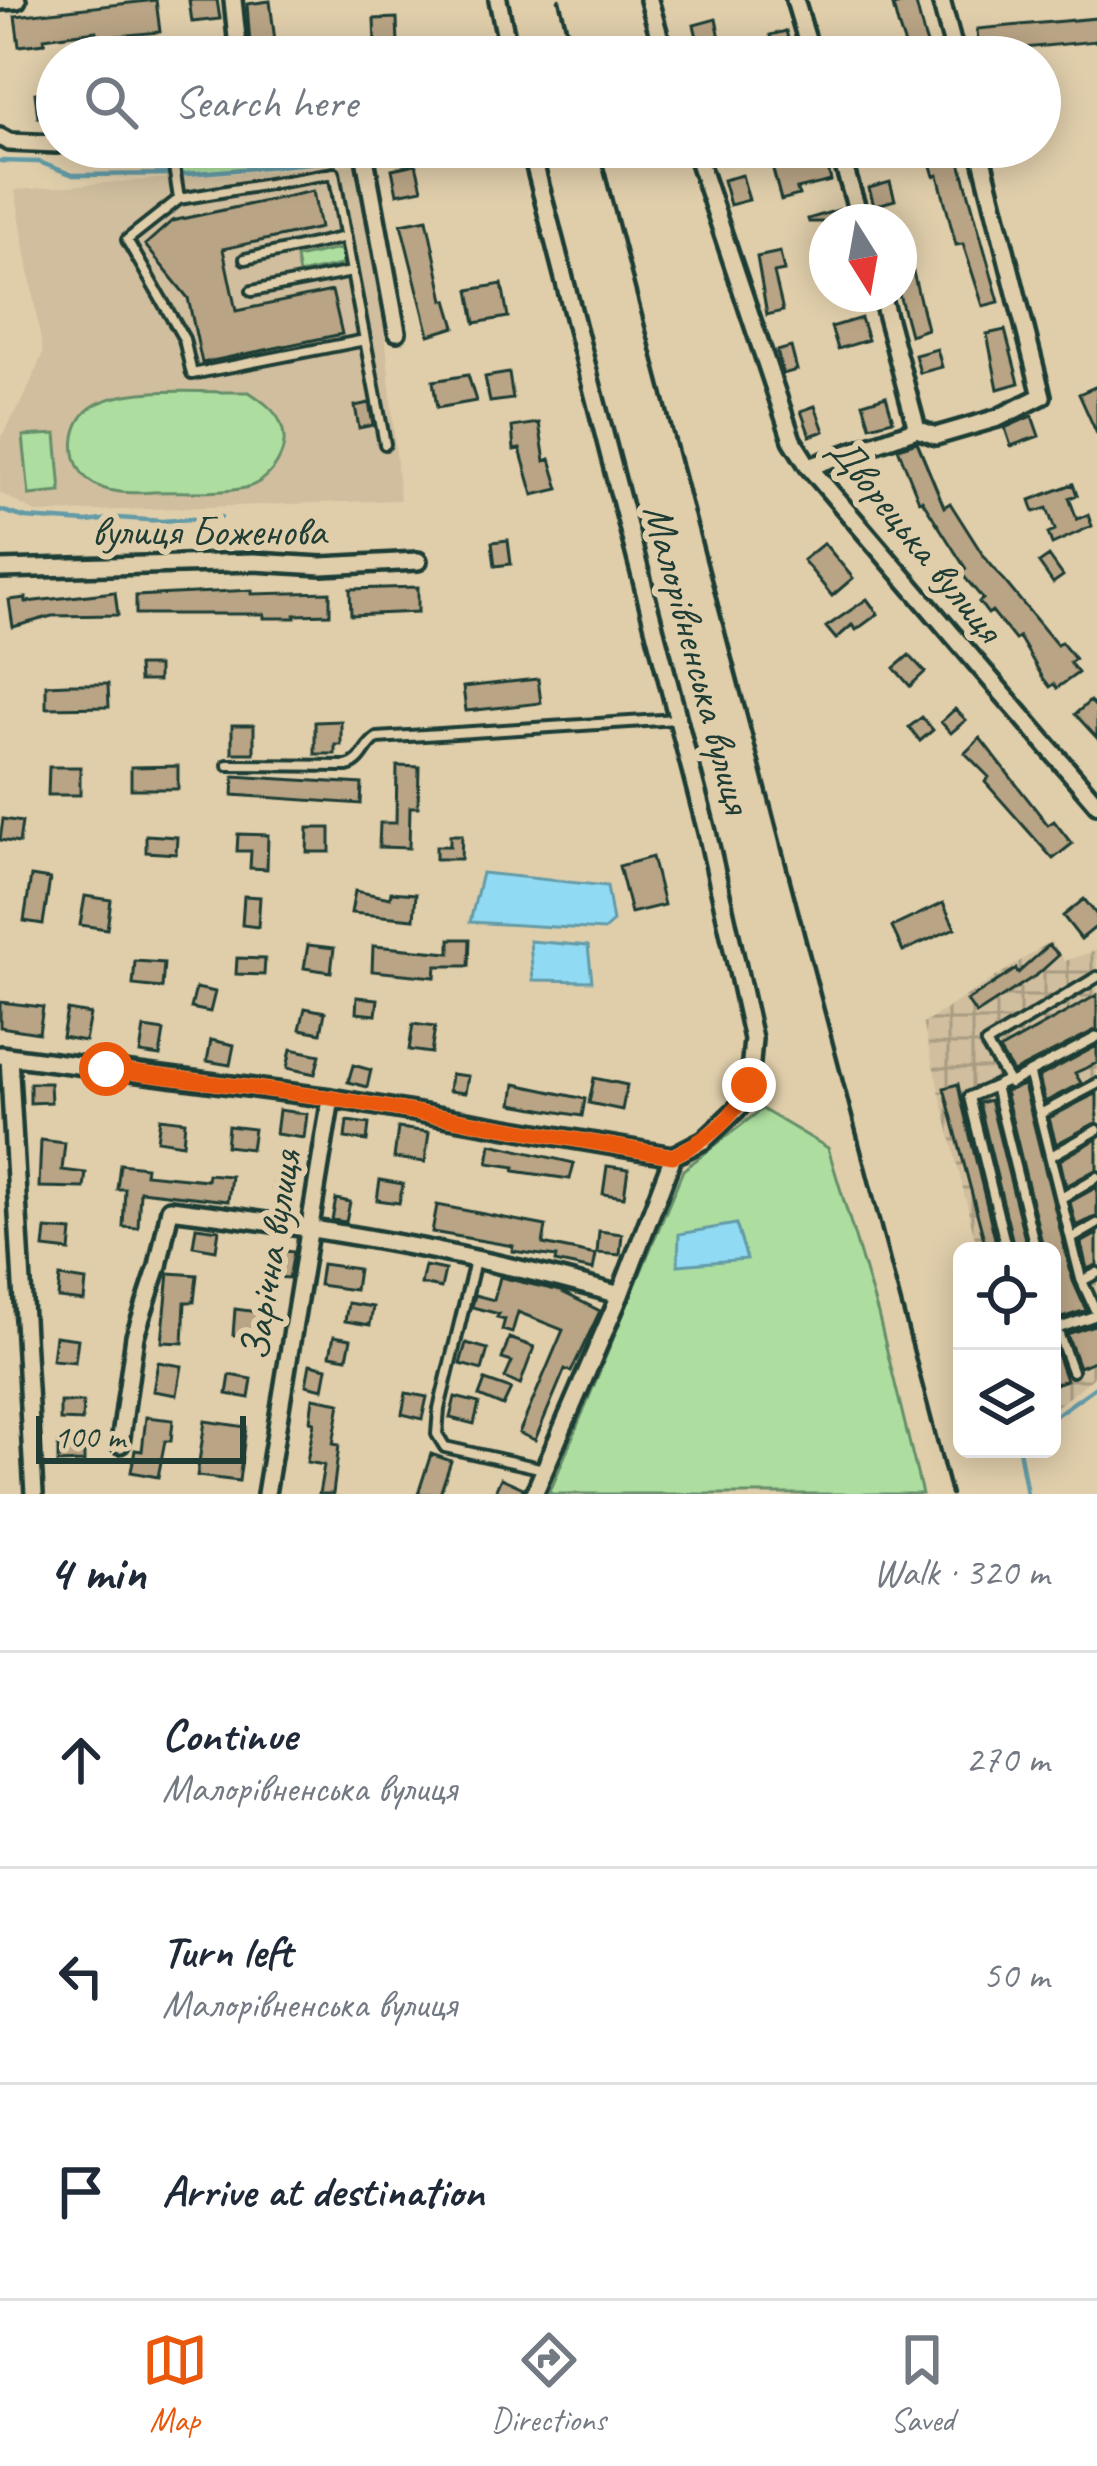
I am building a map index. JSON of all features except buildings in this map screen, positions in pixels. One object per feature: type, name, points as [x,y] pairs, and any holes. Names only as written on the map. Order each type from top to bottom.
[{"type":"street","points":[[0,2],[17,0]]},
{"type":"street","points":[[233,0],[237,36]]},
{"type":"street","points":[[498,0],[506,36]]},
{"type":"street","points":[[649,0],[659,36]]},
{"type":"street","points":[[794,0],[805,36]]},
{"type":"street","points":[[941,0],[950,36]]},
{"type":"street","points":[[0,137],[36,143]]},
{"type":"street","points":[[367,168],[398,332]]},
{"type":"street","name":"Малорівненська вулиця","points":[[535,168],[679,719],[749,1012],[754,1062],[739,1107],[704,1140],[673,1156]]},
{"type":"street","name":"Дворецька вулиця","points":[[701,168],[771,386],[808,467],[1097,805]]},
{"type":"street","points":[[844,168],[855,204]]},
{"type":"street","points":[[808,467],[917,429],[937,436],[998,418],[1042,395],[984,168]]},
{"type":"street","points":[[886,312],[917,429]]},
{"type":"street","name":"вулиця Боженова","points":[[0,569],[418,561]]},
{"type":"street","points":[[34,1494],[4,1056],[331,1098],[673,1156],[620,1295],[533,1494]]},
{"type":"street","name":"Зарічна вулиця","points":[[266,1494],[331,1098]]},
{"type":"street","points":[[120,1444],[135,1336],[170,1209],[311,1227],[620,1295]]},
{"type":"lane","points":[[174,168],[179,199]]},
{"type":"lane","points":[[365,340],[191,374],[184,339],[128,240],[179,199],[334,173],[385,445]]},
{"type":"lane","points":[[245,259],[346,238]]},
{"type":"lane","points":[[252,291],[352,272]]},
{"type":"lane","points":[[228,765],[347,766],[361,759],[377,738],[679,719]]},
{"type":"lane","points":[[1008,1080],[986,1045],[1097,977]]},
{"type":"lane","points":[[1004,1242],[969,1097],[1030,1075],[1097,1037]]},
{"type":"lane","points":[[1030,1075],[1082,1281],[1097,1315],[1061,1328]]},
{"type":"lane","points":[[1042,1113],[1097,1084]]},
{"type":"lane","points":[[995,1086],[1034,1242]]},
{"type":"lane","points":[[1051,1156],[1097,1130]]},
{"type":"lane","points":[[1063,1197],[1097,1177]]},
{"type":"lane","points":[[1073,1238],[1097,1224]]},
{"type":"lane","points":[[475,1261],[437,1434],[445,1447],[545,1469]]},
{"type":"lane","points":[[1082,1281],[1097,1273]]},
{"type":"lane","points":[[1061,1346],[1072,1371]]},
{"type":"shaded area","points":[[356,168],[386,341],[400,500],[37,513],[0,493],[0,439],[43,353],[15,190]]},
{"type":"shaded area","points":[[1051,941],[1065,961],[1097,950],[1097,1375],[1061,1403],[1061,1242],[976,1242],[923,1024]]},
{"type":"green space","points":[[181,168],[251,168],[181,174]]},
{"type":"green space","points":[[339,249],[345,256],[341,265],[299,274],[296,258]]},
{"type":"green space","points":[[148,392],[249,392],[276,414],[284,444],[271,472],[245,488],[121,492],[91,482],[77,464],[75,431],[95,405]]},
{"type":"green space","points":[[56,434],[61,492],[29,495],[23,436]]},
{"type":"green space","points":[[762,1109],[828,1148],[878,1314],[922,1494],[549,1494],[683,1170]]},
{"type":"water","points":[[482,873],[607,886],[613,922],[604,930],[470,922]]},
{"type":"water","points":[[530,941],[588,946],[592,981],[533,980]]},
{"type":"water","points":[[736,1224],[747,1259],[678,1265],[679,1234]]},
{"type":"waterway","points":[[0,161],[36,162]]},
{"type":"waterway","points":[[55,168],[73,175],[255,168]]},
{"type":"waterway","points":[[0,510],[26,518],[87,522],[221,517]]},
{"type":"waterway","points":[[1061,1412],[1097,1386]]},
{"type":"waterway","points":[[1021,1458],[1027,1494]]},
{"type":"railway","points":[[559,0],[568,36]]},
{"type":"railway","points":[[604,168],[951,1494]]},
{"type":"route","points":[[106,1069],[331,1098],[673,1156],[724,1124],[749,1085]]}]
